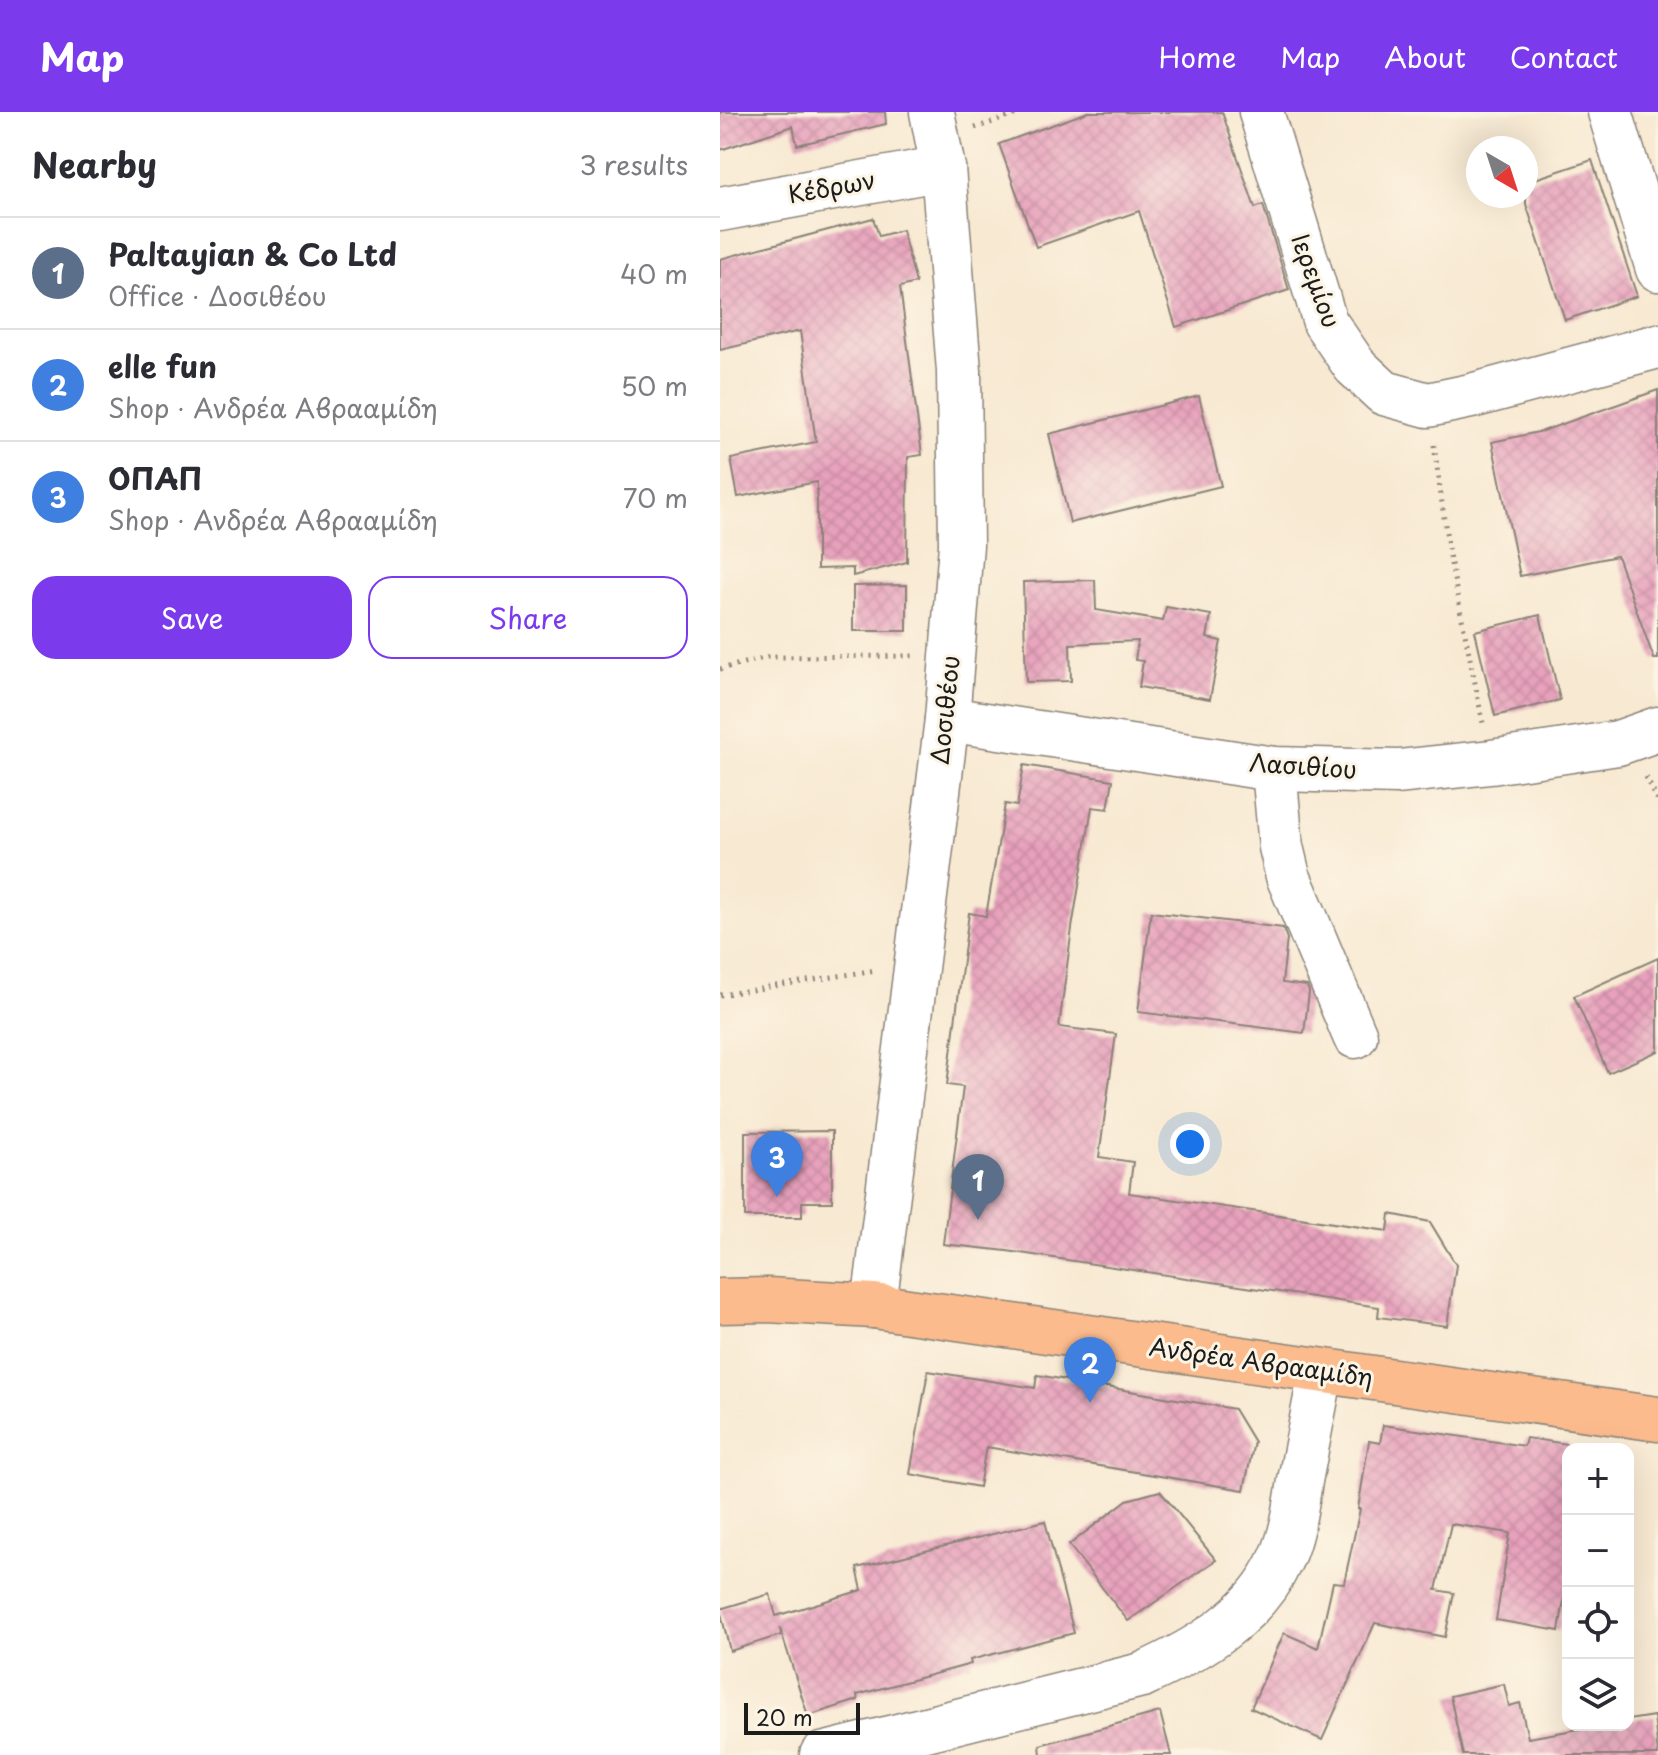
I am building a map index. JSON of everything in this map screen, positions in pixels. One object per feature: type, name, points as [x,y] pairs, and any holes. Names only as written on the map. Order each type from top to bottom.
[{"type":"main road","name":"Ανδρέα Αβρααμίδη","points":[[720,1301],[768,1300],[874,1306],[1658,1419]]},
{"type":"street","name":"Δοσιθέου","points":[[874,1306],[947,719],[961,545],[962,442],[953,283],[943,168],[932,112]]},
{"type":"street","name":"Ιερεμίου","points":[[1261,112],[1325,322],[1355,366],[1384,393],[1428,405],[1658,346]]},
{"type":"street","points":[[1610,112],[1658,269]]},
{"type":"street","name":"Κέδρων","points":[[720,209],[943,168]]},
{"type":"street","name":"Λασιθίου","points":[[947,719],[1274,769],[1398,772],[1618,743],[1658,729]]},
{"type":"street","points":[[1274,769],[1281,847],[1288,876],[1355,1036]]},
{"type":"street","points":[[822,1755],[1142,1675],[1182,1657],[1218,1633],[1244,1611],[1268,1584],[1282,1558],[1295,1513],[1321,1372]]},
{"type":"path","points":[[1428,405],[1449,554],[1491,762]]},
{"type":"path","points":[[720,669],[768,657],[952,656]]},
{"type":"path","points":[[720,995],[916,964]]},
{"type":"building","points":[[720,112],[885,112],[886,124],[797,145],[793,126],[720,150]]},
{"type":"building","points":[[1088,112],[1222,112],[1255,208],[1263,205],[1289,290],[1176,327],[1139,211],[1036,247],[999,144]]},
{"type":"building","points":[[1592,160],[1637,296],[1565,320],[1527,208],[1538,208],[1538,178]]},
{"type":"building","points":[[873,218],[879,236],[902,230],[916,283],[900,287],[922,455],[908,457],[907,562],[853,576],[853,568],[817,569],[817,482],[738,497],[731,459],[816,442],[800,331],[720,350],[720,259]]},
{"type":"building","points":[[1658,390],[1658,659],[1654,659],[1617,556],[1520,576],[1492,442],[1543,431]]},
{"type":"building","points":[[1199,396],[1221,486],[1070,523],[1049,434]]},
{"type":"building","points":[[1095,580],[1096,610],[1163,621],[1166,607],[1211,615],[1207,638],[1221,641],[1210,699],[1139,687],[1143,661],[1135,660],[1138,641],[1070,644],[1071,681],[1026,682],[1023,582]]},
{"type":"building","points":[[907,585],[907,631],[853,631],[853,586]]},
{"type":"building","points":[[1540,615],[1560,700],[1495,716],[1475,631]]},
{"type":"building","points":[[1024,765],[1113,780],[1108,809],[1092,807],[1059,1027],[1116,1034],[1099,1157],[1133,1162],[1129,1193],[1388,1231],[1390,1214],[1430,1222],[1456,1265],[1447,1326],[1378,1317],[1379,1307],[943,1244],[963,1087],[947,1085],[969,913],[986,916],[1005,804],[1017,806]]},
{"type":"building","points":[[1151,912],[1283,928],[1287,939],[1282,983],[1307,986],[1309,992],[1304,1033],[1138,1012]]},
{"type":"building","points":[[1658,958],[1658,1051],[1608,1073],[1574,996]]},
{"type":"building","points":[[832,1131],[832,1202],[802,1202],[802,1217],[745,1217],[745,1132]]},
{"type":"building","points":[[928,1371],[1035,1388],[1037,1375],[1234,1409],[1254,1442],[1244,1490],[986,1447],[979,1487],[910,1474]]},
{"type":"building","points":[[1383,1425],[1524,1446],[1526,1438],[1562,1443],[1562,1612],[1559,1631],[1496,1620],[1510,1533],[1451,1524],[1436,1590],[1454,1593],[1445,1637],[1375,1623],[1322,1740],[1251,1708],[1284,1633],[1318,1648],[1333,1582],[1344,1583],[1360,1509],[1369,1441],[1380,1443]]},
{"type":"building","points":[[1160,1491],[1216,1560],[1128,1621],[1069,1545],[1127,1500]]},
{"type":"building","points":[[1045,1521],[1074,1633],[970,1660],[971,1664],[857,1695],[858,1700],[808,1716],[780,1628],[781,1635],[730,1651],[720,1609],[770,1594],[776,1616],[862,1590],[857,1568]]},
{"type":"building","points":[[1504,1684],[1509,1706],[1520,1703],[1528,1738],[1568,1731],[1634,1731],[1634,1719],[1654,1716],[1658,1755],[1463,1755],[1450,1696]]},
{"type":"building","points":[[1160,1712],[1171,1755],[1041,1755],[1040,1745]]},
{"type":"place","name":"ΟΠΑΠ","points":[[777,1197]]},
{"type":"place","name":"Paltayian & Co Ltd","points":[[978,1220]]},
{"type":"place","name":"elle fun","points":[[1090,1403]]}]
